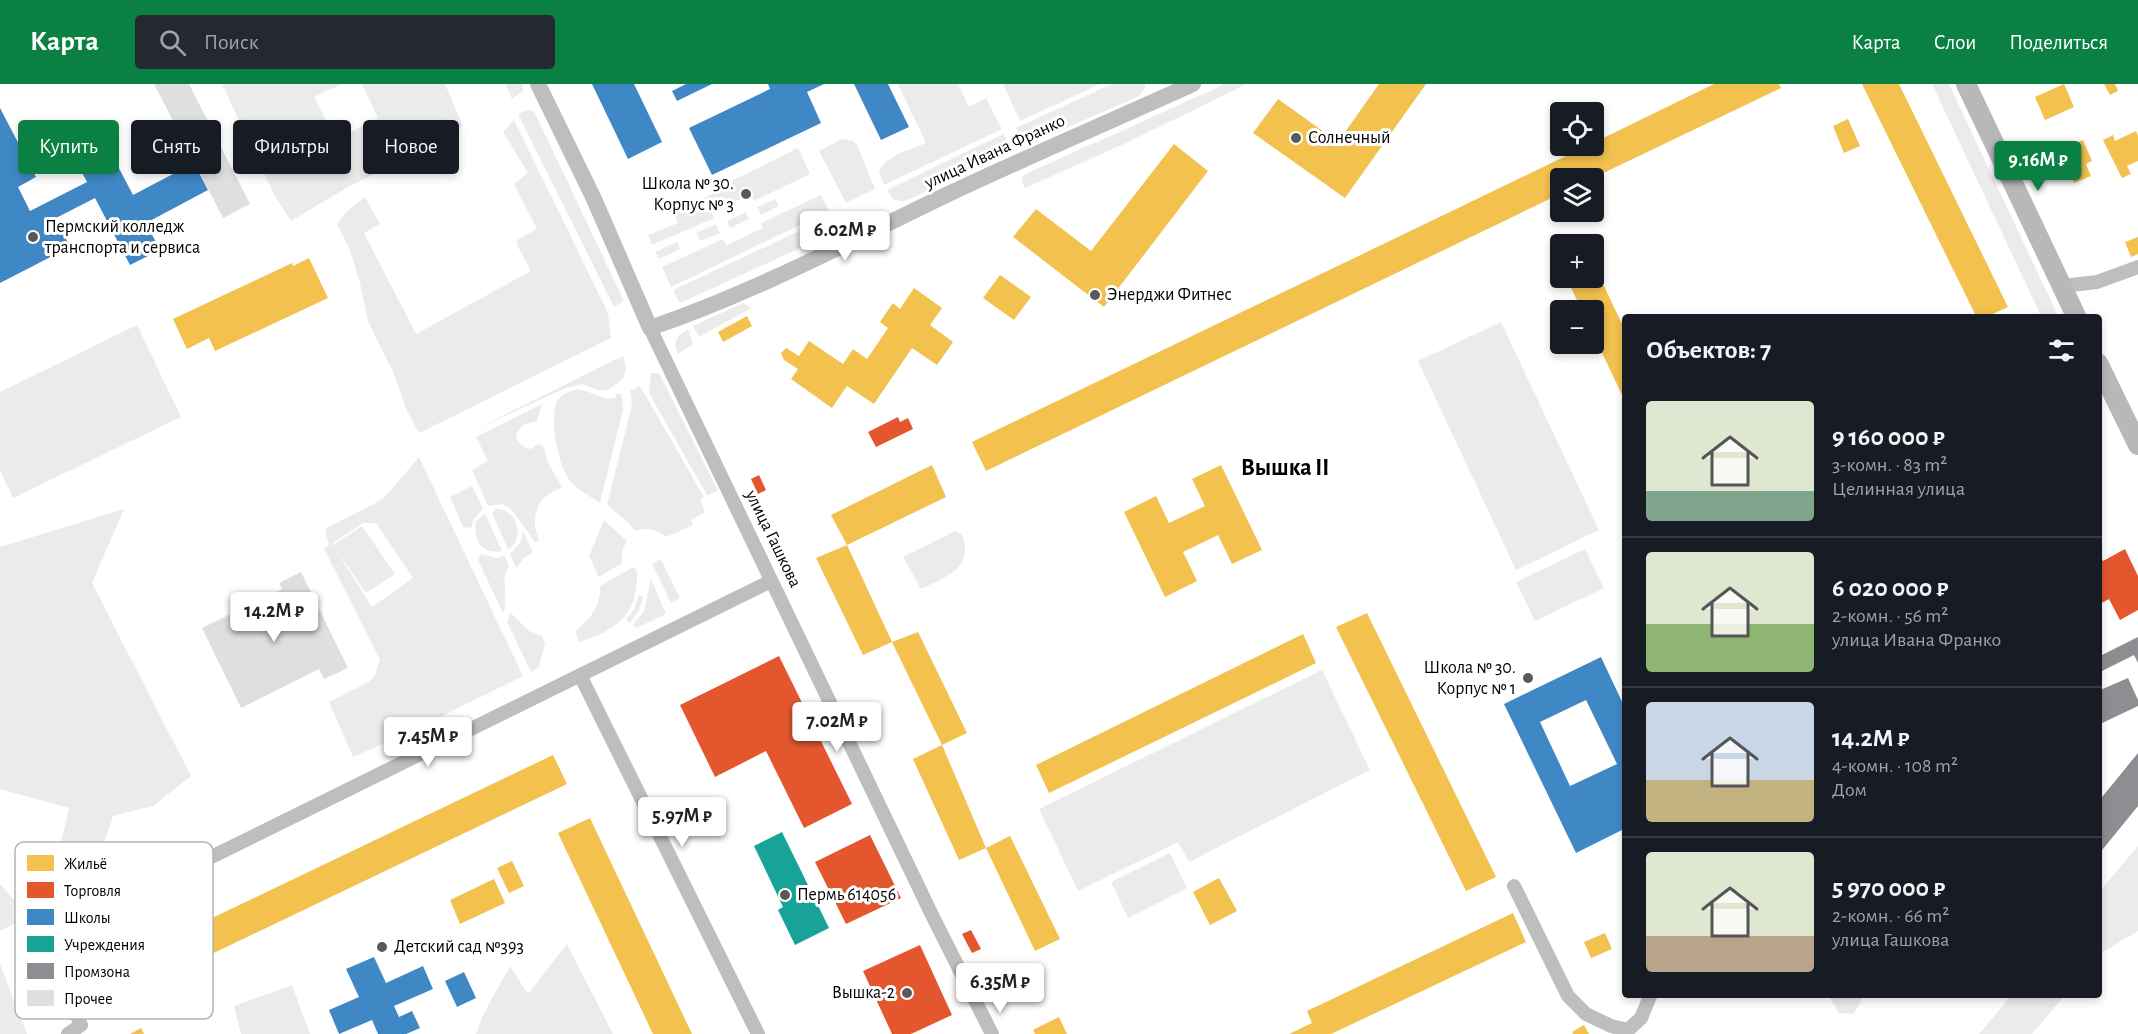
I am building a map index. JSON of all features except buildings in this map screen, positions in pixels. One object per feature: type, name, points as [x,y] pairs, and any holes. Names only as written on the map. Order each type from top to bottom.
[{"type":"main road","points":[[1966,84],[2075,314]]},
{"type":"main road","points":[[2102,370],[2138,445]]},
{"type":"street","name":"улица Гашкова","points":[[538,84],[594,199],[650,328],[932,915],[992,1034]]},
{"type":"street","name":"улица Ивана Франко","points":[[650,328],[685,316],[777,276],[1025,159],[1193,84]]},
{"type":"street","points":[[2062,286],[2097,282],[2138,267]]},
{"type":"street","points":[[213,856],[771,581]]},
{"type":"street","points":[[580,675],[758,1034]]},
{"type":"street","points":[[1515,886],[1568,996],[1586,1014],[1611,1026],[1628,1030],[1641,1018],[1649,998]]},
{"type":"street","points":[[68,1034],[81,1025],[78,1019]]},
{"type":"shaded area","points":[[222,84],[342,84],[314,97],[326,120],[239,120]]},
{"type":"shaded area","points":[[362,84],[445,84],[463,126],[459,129],[459,120],[374,120],[378,118]]},
{"type":"shaded area","points":[[505,84],[523,84],[523,91],[512,99]]},
{"type":"shaded area","points":[[898,84],[958,84],[969,107],[986,98],[1002,129],[884,185],[879,172],[887,161],[926,143]]},
{"type":"shaded area","points":[[1003,84],[1100,84],[1020,121]]},
{"type":"shaded area","points":[[1112,84],[1145,84],[1145,88],[1139,96],[1030,144],[1021,141],[1016,128]]},
{"type":"shaded area","points":[[1224,84],[1247,84],[1126,143],[1025,188],[1022,182],[1023,176],[1028,173],[1096,142],[1098,144],[1099,141],[1213,91]]},
{"type":"shaded area","points":[[1932,84],[1949,84],[2057,314],[2040,314]]},
{"type":"shaded area","points":[[528,110],[534,111],[624,301],[614,307],[518,114]]},
{"type":"shaded area","points":[[514,120],[608,313],[611,338],[419,433],[407,411],[394,374],[368,321],[349,247],[337,225],[346,212],[365,197],[380,224],[364,233],[416,334],[531,271],[517,245],[517,240],[537,229],[514,184],[528,173],[503,132]]},
{"type":"shaded area","points":[[363,126],[363,174],[374,174],[291,221],[265,174],[351,174],[351,132]]},
{"type":"shaded area","points":[[1003,134],[1008,145],[1005,156],[903,202],[893,199],[887,190]]},
{"type":"shaded area","points":[[842,139],[853,141],[857,145],[875,189],[846,203],[819,151]]},
{"type":"shaded area","points":[[798,148],[810,174],[754,201],[750,195],[711,212],[714,218],[652,245],[648,235],[678,223],[674,213],[718,191],[717,188]]},
{"type":"shaded area","points":[[821,195],[829,211],[671,287],[662,267],[723,239],[727,245],[763,228],[761,223]]},
{"type":"shaded area","points":[[775,199],[779,206],[761,215],[757,207]]},
{"type":"shaded area","points":[[746,212],[749,219],[730,228],[727,221]]},
{"type":"shaded area","points":[[823,220],[831,234],[680,303],[673,290]]},
{"type":"shaded area","points":[[716,224],[720,233],[700,241],[696,233]]},
{"type":"shaded area","points":[[677,242],[680,249],[659,259],[655,252]]},
{"type":"shaded area","points":[[743,303],[751,308],[699,337],[693,326]]},
{"type":"shaded area","points":[[1501,322],[1599,530],[1516,570],[1418,361]]},
{"type":"shaded area","points":[[137,325],[181,417],[13,498],[0,470],[0,392]]},
{"type":"shaded area","points":[[688,329],[693,344],[678,354],[675,346],[677,339]]},
{"type":"shaded area","points":[[623,356],[626,368],[624,376],[608,390],[597,390],[583,384],[566,388],[476,429]]},
{"type":"shaded area","points":[[651,373],[659,373],[718,491],[707,495],[649,393]]},
{"type":"shaded area","points":[[640,386],[704,497],[700,499],[705,512],[691,520],[693,525],[666,537],[651,530],[635,531],[628,522],[607,505],[632,405],[630,391]]},
{"type":"shaded area","points":[[578,389],[610,399],[615,398],[617,393],[622,395],[623,410],[600,503],[570,481],[558,453],[554,429],[555,408],[558,400],[564,394]]},
{"type":"shaded area","points":[[542,404],[537,421],[523,425],[516,434],[519,443],[525,447],[531,449],[539,444],[544,447],[547,460],[562,488],[546,496],[537,508],[535,523],[539,540],[535,542],[512,510],[502,504],[488,506],[472,470],[488,461],[476,437]]},
{"type":"shaded area","points":[[419,457],[523,676],[416,729],[353,757],[329,702],[369,682],[375,675],[380,660],[324,549],[329,545],[325,530],[383,499]],"holes":[[[363,523],[376,523],[413,578],[372,607],[334,547],[366,593],[395,574],[362,526],[332,544]]]},
{"type":"shaded area","points":[[472,486],[483,509],[474,519],[471,528],[463,527],[450,497]]},
{"type":"shaded area","points":[[124,509],[92,583],[191,776],[153,806],[113,816],[104,842],[61,842],[69,808],[0,789],[0,546]]},
{"type":"shaded area","points":[[496,509],[509,513],[517,524],[517,538],[508,549],[492,513]]},
{"type":"shaded area","points":[[485,514],[502,551],[489,551],[480,545],[475,528],[476,521]]},
{"type":"shaded area","points":[[604,520],[627,541],[622,551],[622,563],[599,577],[589,556]]},
{"type":"shaded area","points":[[523,531],[533,552],[516,568],[510,554],[520,543]]},
{"type":"shaded area","points":[[955,531],[962,535],[965,546],[961,563],[948,575],[921,589],[903,557]]},
{"type":"shaded area","points":[[1585,549],[1604,588],[1535,621],[1516,582]]},
{"type":"shaded area","points":[[481,554],[497,558],[504,555],[509,566],[505,578],[503,613],[478,560]]},
{"type":"shaded area","points":[[661,559],[680,598],[671,603],[652,564]]},
{"type":"shaded area","points":[[633,567],[637,570],[637,585],[630,609],[615,626],[579,642],[575,631],[594,612],[599,600],[600,586]]},
{"type":"shaded area","points":[[651,579],[666,614],[636,628],[633,625],[644,611]]},
{"type":"shaded area","points":[[639,595],[643,597],[639,610],[630,623],[626,620],[634,609]]},
{"type":"shaded area","points":[[510,612],[529,631],[542,636],[545,644],[539,667],[531,672],[507,622]]},
{"type":"shaded area","points":[[1322,670],[1370,770],[1189,862],[1178,842],[1078,891],[1039,809]]},
{"type":"shaded area","points":[[2138,846],[2138,931],[2102,952],[2102,888]]},
{"type":"shaded area","points":[[1170,853],[1187,888],[1128,918],[1111,882]]},
{"type":"shaded area","points":[[0,884],[15,901],[15,924],[0,931]]},
{"type":"shaded area","points":[[567,944],[613,1034],[476,1034],[482,1017],[510,966],[528,994]]},
{"type":"shaded area","points":[[0,964],[15,1003],[15,1019],[21,1019],[27,1034],[0,1034]]},
{"type":"shaded area","points":[[292,985],[310,1034],[241,1034],[234,1006]]},
{"type":"shaded area","points":[[1830,998],[1862,998],[1854,1014],[1839,1013]]},
{"type":"shaded area","points":[[2009,998],[2062,998],[2032,1034],[1979,1034]]},
{"type":"place","name":"Солнечный","points":[[1296,138]]},
{"type":"place","name":"Школа № 30. Корпус № 3","points":[[746,194]]},
{"type":"place","name":"Пермский колледж транспорта и сервиса","points":[[33,237]]},
{"type":"place","name":"Энерджи Фитнес","points":[[1095,295]]},
{"type":"place","name":"Школа № 30. Корпус № 1","points":[[1528,678]]},
{"type":"place","name":"Пермь 614056","points":[[785,895]]},
{"type":"place","name":"Детский сад №393","points":[[382,947]]},
{"type":"place","name":"Вышка-2","points":[[907,993]]},
{"type":"district","name":"Вышка II","points":[[1285,468]]}]
